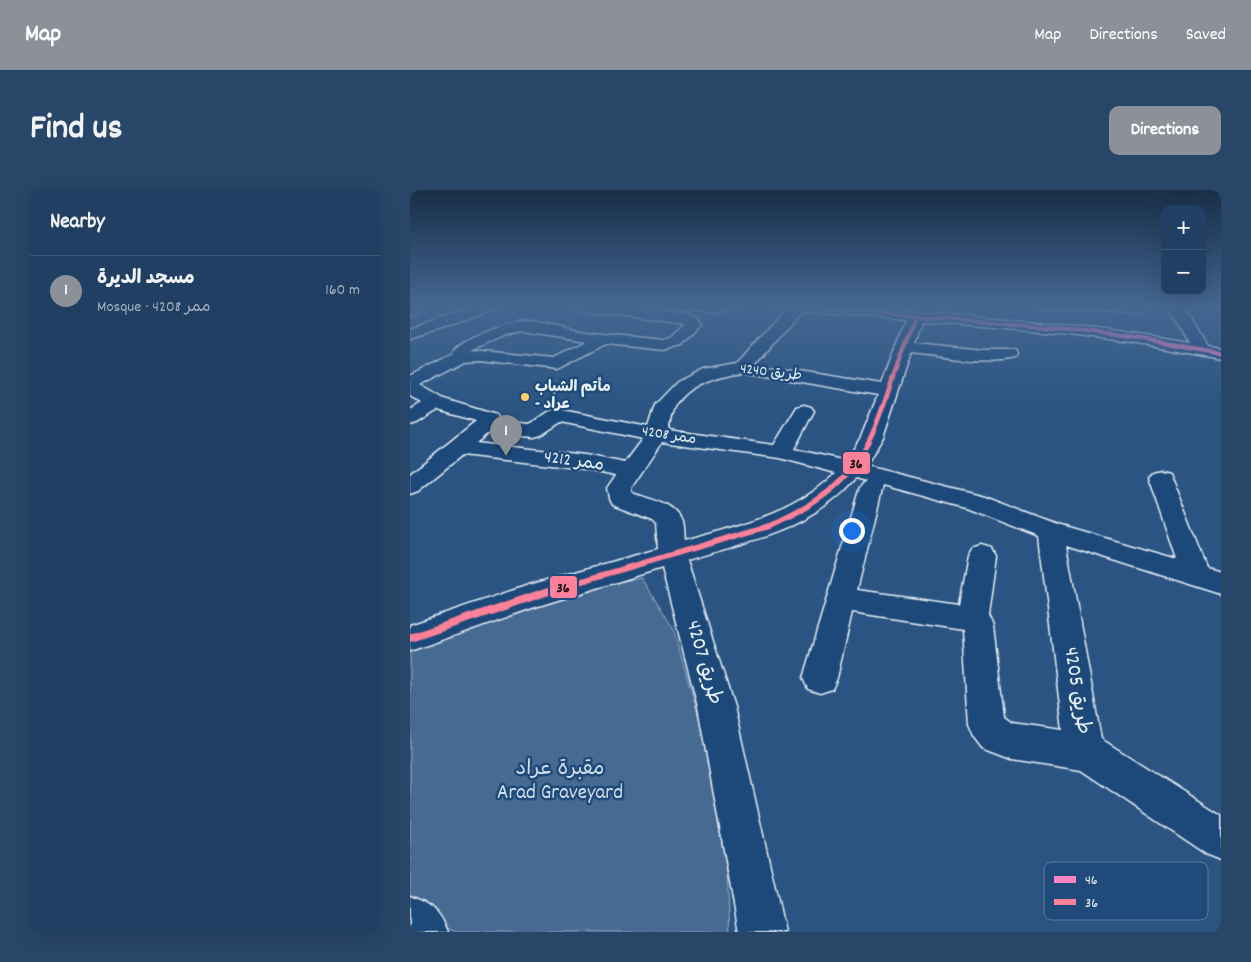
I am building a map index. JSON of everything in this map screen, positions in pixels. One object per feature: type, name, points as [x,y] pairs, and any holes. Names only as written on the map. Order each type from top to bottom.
[{"type":"street","points":[[462,356],[464,348],[483,340]]},
{"type":"street","points":[[411,389],[462,356],[480,354],[557,364],[602,340]]},
{"type":"street","points":[[611,340],[670,344],[679,340]]},
{"type":"street","points":[[743,367],[771,340]]},
{"type":"street","points":[[820,678],[840,599],[867,448],[905,347],[904,340]]},
{"type":"street","points":[[1146,340],[1221,352]]},
{"type":"street","points":[[1160,340],[1221,352]]},
{"type":"street","points":[[1197,340],[1201,347]]},
{"type":"street","points":[[905,347],[985,355],[1009,354]]},
{"type":"street","name":"طريق 4240","points":[[656,435],[664,405],[684,386],[709,374],[743,367],[889,391]]},
{"type":"street","points":[[410,486],[458,448],[486,422],[411,389]]},
{"type":"street","points":[[410,419],[438,402]]},
{"type":"street","points":[[781,452],[804,411]]},
{"type":"street","name":"ممر 4208","points":[[486,422],[530,431],[537,430],[557,415],[656,435],[781,452],[862,478]]},
{"type":"street","name":"طريق 4207","points":[[656,435],[619,488],[619,494],[621,498],[661,512],[669,521],[672,554],[716,707],[762,932]]},
{"type":"street","name":"ممر 4212","points":[[458,448],[586,462],[630,471]]},
{"type":"street","points":[[1160,477],[1196,575]]},
{"type":"street","points":[[410,638],[528,597],[769,526],[794,515],[830,491],[862,478],[975,502],[1052,531],[1221,583]]},
{"type":"street","name":"طريق 4205","points":[[1052,531],[1082,738],[1088,752],[1221,839]]},
{"type":"street","points":[[972,618],[982,556]]},
{"type":"street","points":[[840,599],[972,618],[978,626],[987,724],[996,735],[1012,741],[1088,752]]},
{"type":"street","points":[[410,919],[425,932]]},
{"type":"green space","name":"مقبرة عراد Arad Graveyard","points":[[642,578],[673,628],[702,728],[727,873],[730,932],[456,932],[432,921],[410,898],[410,652],[577,589]]},
{"type":"transit line","name":"36","points":[[410,638],[529,597],[769,526],[802,511],[842,480],[860,459],[872,437],[907,340]]},
{"type":"transit line","name":"46","points":[[1147,340],[1221,353]]},
{"type":"place","name":"مأتم الشباب - عراد","points":[[525,397]]},
{"type":"place","name":"مسجد الديرة","points":[[506,456]]}]
